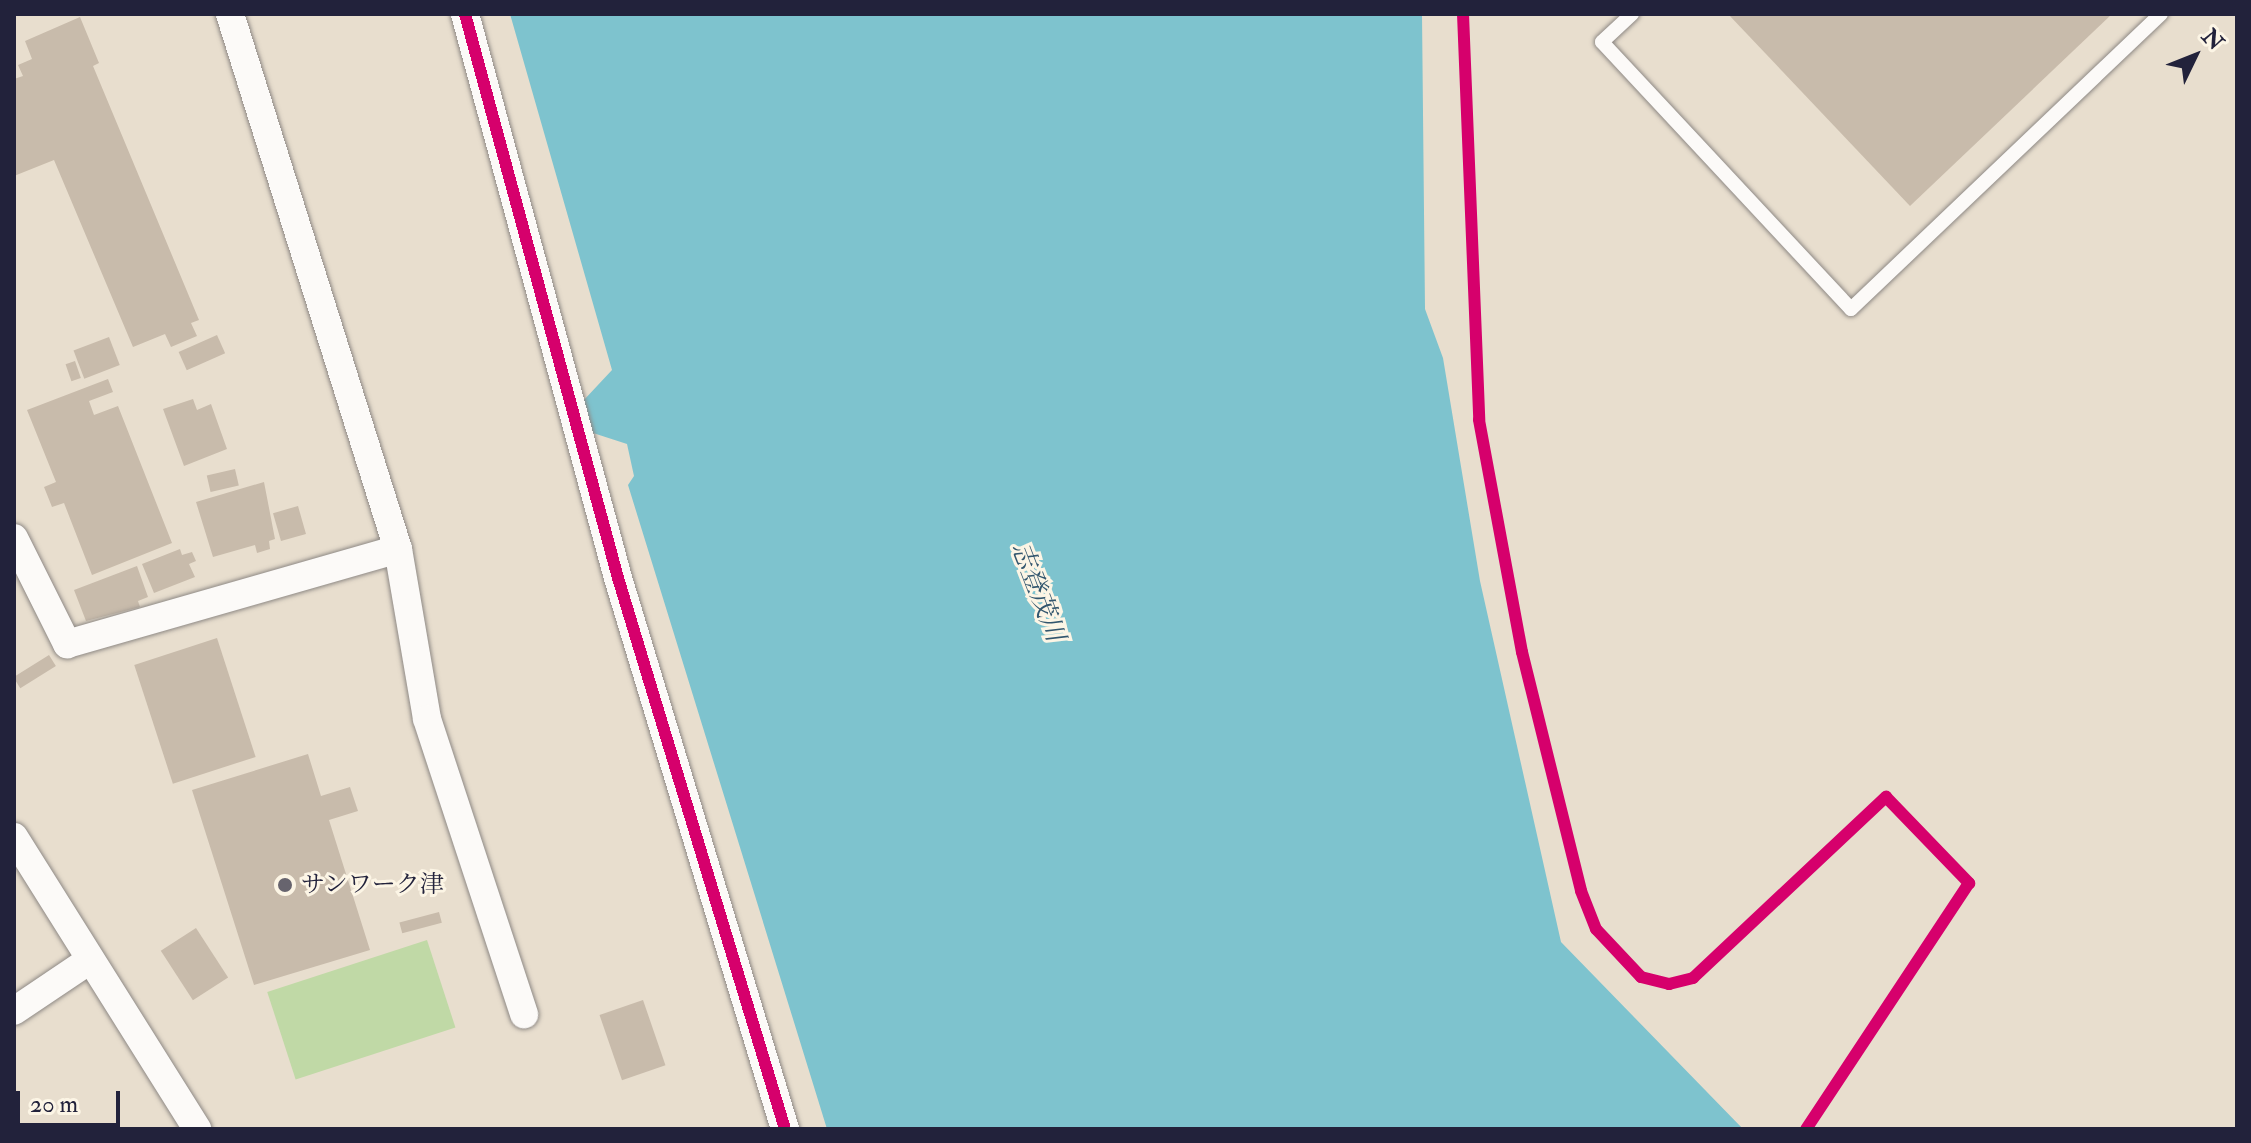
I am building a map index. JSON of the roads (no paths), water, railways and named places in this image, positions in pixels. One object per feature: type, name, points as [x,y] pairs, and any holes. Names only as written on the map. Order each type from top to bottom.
[{"type":"street","points":[[230,14],[398,549],[427,719],[524,1014]]},
{"type":"street","points":[[465,14],[618,578],[785,1129]]},
{"type":"street","points":[[14,538],[67,644],[398,549]]},
{"type":"street","points":[[14,837],[197,1129]]},
{"type":"street","points":[[14,1011],[90,960]]},
{"type":"lane","points":[[1632,14],[1602,42],[1851,309],[2161,14]]},
{"type":"water","name":"志登茂川","points":[[510,14],[1422,14],[1425,309],[1443,358],[1480,581],[1561,942],[1743,1129],[827,1129],[628,485],[634,476],[627,444],[590,432],[583,401],[612,370]]},
{"type":"place","name":"サンワーク津","points":[[285,885]]}]
